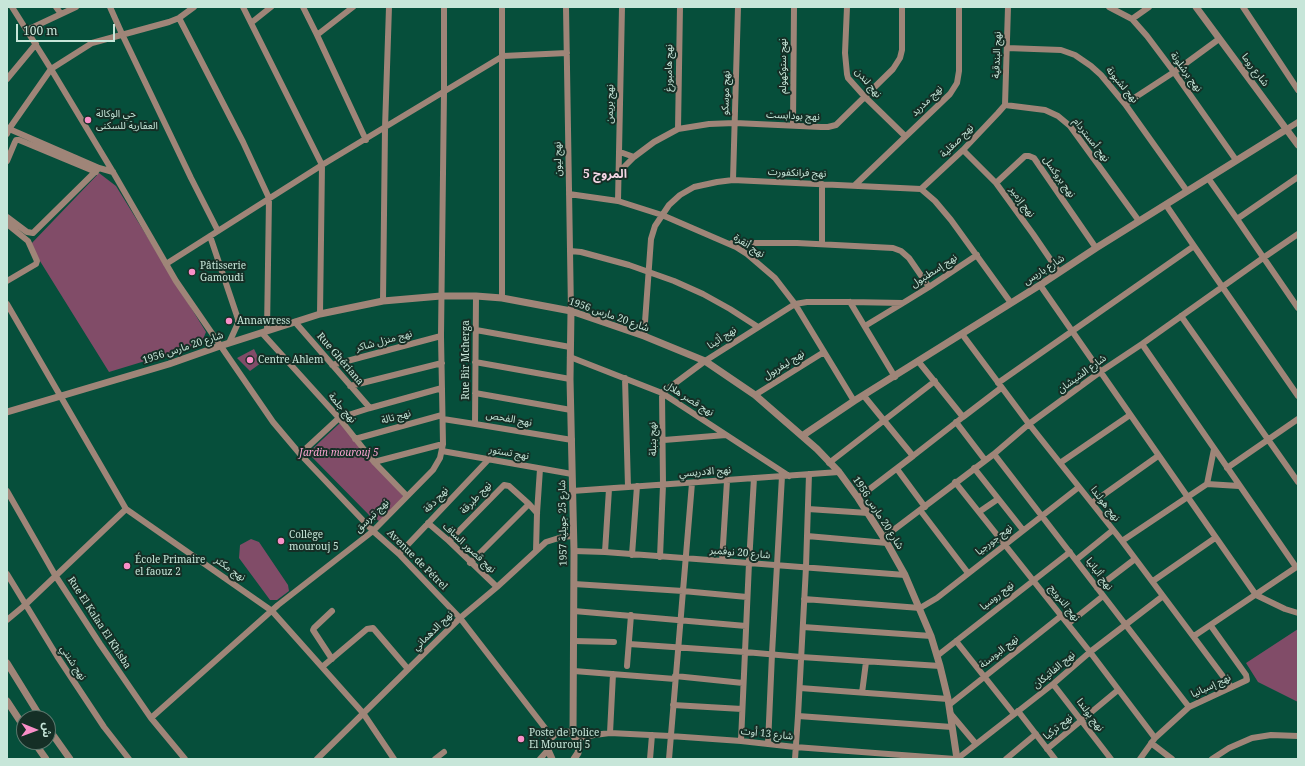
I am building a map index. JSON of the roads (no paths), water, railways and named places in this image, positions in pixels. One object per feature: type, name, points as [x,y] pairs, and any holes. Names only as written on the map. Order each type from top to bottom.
[{"type":"street","name":"Avenue de Pétrel","points":[[12,7],[113,172],[176,281],[273,422],[300,454],[373,531],[398,554],[460,618],[552,737]]},
{"type":"street","points":[[56,7],[61,14]]},
{"type":"street","points":[[27,30],[76,7]]},
{"type":"street","points":[[110,7],[191,178],[218,231]]},
{"type":"street","points":[[98,170],[8,130],[51,69],[92,43],[179,18],[194,7]]},
{"type":"street","points":[[243,7],[322,165],[320,314]]},
{"type":"street","points":[[251,23],[271,7]]},
{"type":"street","points":[[303,7],[366,140]]},
{"type":"street","points":[[317,35],[353,7]]},
{"type":"street","points":[[383,301],[385,128],[389,7]]},
{"type":"street","name":"نهج تبرسق","points":[[151,718],[272,611],[373,531],[433,470],[440,458],[443,444],[442,363],[440,336],[444,7]]},
{"type":"street","points":[[502,7],[502,298]]},
{"type":"street","name":"نهج ليون","points":[[566,7],[571,311]]},
{"type":"street","name":"نهج بريمن","points":[[618,200],[622,7]]},
{"type":"street","name":"نهج هامبورغ","points":[[678,129],[680,7]]},
{"type":"street","name":"نهج موسكو","points":[[733,180],[738,7]]},
{"type":"street","name":"نهج ستوكهولم","points":[[793,125],[794,7]]},
{"type":"street","name":"نهج لندن","points":[[847,7],[846,53],[848,78],[905,136]]},
{"type":"street","name":"نهج بودابست","points":[[619,172],[634,157],[654,142],[678,129],[709,124],[735,123],[821,127],[832,126],[841,120],[893,69],[900,58],[902,50],[902,7]]},
{"type":"street","name":"نهج مدريد","points":[[855,185],[950,94],[957,83],[959,71],[959,7]]},
{"type":"street","name":"نهج البندقية","points":[[1005,105],[1008,7]]},
{"type":"street","name":"نهج برشلونة","points":[[1109,7],[1132,19],[1147,36],[1236,160]]},
{"type":"street","points":[[1132,19],[1149,7]]},
{"type":"street","name":"شارع روما","points":[[1196,7],[1298,145]]},
{"type":"street","points":[[1243,7],[1298,90]]},
{"type":"street","points":[[179,18],[243,142],[269,198],[265,332]]},
{"type":"street","points":[[1126,104],[1174,72],[1219,39]]},
{"type":"street","points":[[7,79],[36,44]]},
{"type":"street","name":"نهج لشبونة","points":[[1007,48],[1061,50],[1075,55],[1092,66],[1126,104],[1187,191]]},
{"type":"street","points":[[166,264],[322,165],[366,140],[503,56],[567,53]]},
{"type":"street","name":"نهج صقلية","points":[[921,189],[963,150],[1005,105]]},
{"type":"street","name":"نهج أمستردام","points":[[1005,105],[1044,110],[1058,116],[1070,126],[1139,221]]},
{"type":"street","name":"شارع باريس","points":[[802,436],[854,401],[895,377],[1096,248],[1298,122]]},
{"type":"street","points":[[7,160],[14,142],[19,140],[98,170],[113,172]]},
{"type":"street","name":"نهج إزمير","points":[[963,150],[996,183],[1059,272]]},
{"type":"street","points":[[620,152],[634,157]]},
{"type":"street","name":"نهج بروكسل","points":[[996,183],[1025,156],[1034,158],[1096,248]]},
{"type":"street","points":[[7,217],[27,232],[34,233],[98,170]]},
{"type":"street","points":[[1237,219],[1298,177]]},
{"type":"street","points":[[1208,178],[1263,258],[1295,298],[1298,308]]},
{"type":"street","name":"نهج فرانكفورت","points":[[644,336],[651,239],[655,226],[669,205],[680,195],[694,187],[733,180],[921,189]]},
{"type":"street","points":[[822,184],[822,244]]},
{"type":"street","points":[[921,189],[935,201],[951,220],[1011,303]]},
{"type":"street","name":"نهج أنقرة","points":[[569,194],[618,200],[662,214],[728,243],[747,254],[775,278],[795,304],[854,401]]},
{"type":"street","points":[[1166,204],[1298,396]]},
{"type":"street","points":[[7,224],[28,240],[37,261],[36,264],[7,281]]},
{"type":"street","name":"شارع الشيشان","points":[[885,541],[922,508],[994,454],[1029,424],[1100,372],[1298,234]]},
{"type":"street","points":[[210,236],[238,319],[238,323],[229,343]]},
{"type":"street","points":[[728,243],[822,244],[893,248],[901,251],[909,258],[929,287]]},
{"type":"street","points":[[858,498],[963,417],[1000,385],[1072,331],[1194,246]]},
{"type":"street","points":[[570,251],[582,252],[648,270],[703,294],[758,327]]},
{"type":"street","name":"نهج إسطنبول","points":[[865,326],[929,287],[977,255]]},
{"type":"street","points":[[1040,285],[1256,595],[1284,610],[1298,613]]},
{"type":"street","name":"شارع 20 مارس 1956","points":[[7,412],[169,364],[320,314],[383,301],[441,296],[502,298],[571,311],[644,336],[705,361],[755,396],[802,436],[838,472],[858,498],[905,575],[931,636],[949,702],[956,759]]},
{"type":"street","name":"Rue Bir Mcherga","points":[[476,296],[476,424]]},
{"type":"street","points":[[795,304],[807,302],[903,303]]},
{"type":"street","points":[[850,302],[895,377]]},
{"type":"street","name":"نهج مكثر","points":[[7,304],[126,509],[272,611],[363,713],[391,758]]},
{"type":"street","name":"نهج أثينا","points":[[662,393],[705,361],[795,304]]},
{"type":"street","name":"شارع 25 جويلية 1957","points":[[571,311],[570,379],[572,410],[572,491],[574,536],[575,737]]},
{"type":"street","points":[[1180,316],[1298,482]]},
{"type":"street","name":"Rue Ghériana","points":[[295,322],[370,408]]},
{"type":"street","points":[[476,330],[570,347]]},
{"type":"street","name":"نهج جلمة","points":[[265,332],[339,418],[374,462],[407,496]]},
{"type":"street","name":"نهج هولندا","points":[[962,334],[1029,424],[1153,581],[1231,688]]},
{"type":"street","name":"نهج منزل شاكر","points":[[332,365],[440,336]]},
{"type":"street","points":[[1142,344],[1239,486],[1297,566],[1211,626],[1194,636]]},
{"type":"street","name":"نهج ليفربول","points":[[755,396],[824,352]]},
{"type":"street","name":"نهج قصر هلال","points":[[570,357],[662,393],[788,476]]},
{"type":"street","points":[[475,362],[570,379]]},
{"type":"street","points":[[918,362],[963,417]]},
{"type":"street","points":[[350,386],[442,363]]},
{"type":"street","points":[[625,378],[628,487]]},
{"type":"street","points":[[829,463],[935,382]]},
{"type":"street","points":[[300,454],[339,418],[442,388]]},
{"type":"street","points":[[475,393],[572,410]]},
{"type":"street","name":"نهج بنبلة","points":[[660,557],[664,485],[662,393]]},
{"type":"street","points":[[864,396],[913,456]]},
{"type":"street","points":[[1060,463],[1130,415]]},
{"type":"street","name":"نهج الفحص","points":[[443,417],[572,440]]},
{"type":"street","name":"نهج تالة","points":[[355,439],[443,417]]},
{"type":"street","points":[[1227,468],[1298,419]]},
{"type":"street","points":[[956,422],[985,460]]},
{"type":"street","points":[[664,440],[726,435]]},
{"type":"street","points":[[374,462],[443,444]]},
{"type":"street","points":[[1207,484],[1214,449]]},
{"type":"street","name":"نهج تستور","points":[[442,451],[572,474]]},
{"type":"street","name":"نهج ألبانيا","points":[[994,454],[1189,707]]},
{"type":"street","points":[[1092,503],[1158,456]]},
{"type":"street","name":"نهج دقة","points":[[398,554],[488,460]]},
{"type":"street","points":[[974,468],[1023,530]]},
{"type":"street","points":[[536,551],[540,469]]},
{"type":"street","points":[[897,469],[922,508],[968,573]]},
{"type":"street","name":"نهج الادريسي","points":[[572,491],[838,472]]},
{"type":"street","points":[[795,759],[806,567],[809,474]]},
{"type":"street","points":[[768,744],[776,566],[782,476]]},
{"type":"street","points":[[741,741],[754,478]]},
{"type":"street","points":[[722,561],[727,480]]},
{"type":"street","name":"نهج النرويج","points":[[956,482],[1090,652],[1153,741],[1172,759]]},
{"type":"street","points":[[669,759],[692,483]]},
{"type":"street","points":[[1122,541],[1207,484],[1239,486]]},
{"type":"street","name":"نهج طبرقة","points":[[449,541],[504,485],[509,486],[529,504]]},
{"type":"street","points":[[632,555],[637,486]]},
{"type":"street","name":"نهج جورجيا","points":[[920,608],[937,598],[1079,487]]},
{"type":"street","points":[[605,552],[609,489]]},
{"type":"street","name":"Rue El Kalaa El Khisba","points":[[7,491],[55,575],[100,644],[151,718],[185,759]]},
{"type":"street","points":[[979,512],[998,499]]},
{"type":"street","points":[[470,563],[529,504],[537,513]]},
{"type":"street","points":[[7,620],[25,605],[126,509]]},
{"type":"street","points":[[808,509],[868,513]]},
{"type":"street","name":"نهج قصور الساف","points":[[428,523],[497,587]]},
{"type":"street","points":[[1076,560],[1113,530]]},
{"type":"street","name":"نهج الدهماني","points":[[320,758],[363,713],[460,618],[497,587],[546,542],[562,537],[574,536]]},
{"type":"street","points":[[807,536],[885,541]]},
{"type":"street","points":[[1153,581],[1215,538]]},
{"type":"street","name":"شارع 20 نوفمبر","points":[[574,551],[605,552],[905,575]]},
{"type":"street","name":"نهج روسيا","points":[[937,656],[1070,552]]},
{"type":"street","points":[[1097,588],[1135,559]]},
{"type":"street","name":"نهج شنني","points":[[7,574],[57,656],[104,727],[129,759]]},
{"type":"street","points":[[574,584],[747,597]]},
{"type":"street","points":[[1068,624],[1104,596]]},
{"type":"street","name":"نهج الفاتيكان","points":[[956,759],[1163,596]]},
{"type":"street","points":[[804,599],[920,608]]},
{"type":"street","points":[[332,611],[313,630],[332,659]]},
{"type":"street","points":[[574,611],[746,626]]},
{"type":"street","points":[[627,666],[631,615]]},
{"type":"street","name":"نهج البوسنة","points":[[949,702],[1061,616]]},
{"type":"street","name":"نهج إسبانيا","points":[[1140,759],[1153,741],[1189,707],[1247,680],[1247,677],[1211,626]]},
{"type":"street","points":[[803,627],[931,636]]},
{"type":"street","points":[[322,667],[367,629],[373,628],[408,669]]},
{"type":"street","points":[[956,640],[984,676],[1036,734],[1053,758]]},
{"type":"street","points":[[574,641],[614,642]]},
{"type":"street","points":[[629,644],[866,662],[940,666]]},
{"type":"street","points":[[862,693],[866,662]]},
{"type":"street","points":[[7,663],[37,710]]},
{"type":"street","points":[[574,672],[744,683]]},
{"type":"street","points":[[610,733],[613,674]]},
{"type":"street","name":"نهج بولندا","points":[[1053,684],[1111,759]]},
{"type":"street","points":[[800,688],[949,702]]},
{"type":"street","name":"نهج تركيا","points":[[1047,749],[1118,690]]},
{"type":"street","points":[[7,701],[16,715]]},
{"type":"street","points":[[673,705],[742,709]]},
{"type":"street","points":[[950,713],[976,744]]},
{"type":"street","points":[[798,716],[952,727]]},
{"type":"street","points":[[552,759],[548,750],[548,745],[556,733],[562,732],[568,732],[575,737],[579,747],[580,759]]},
{"type":"street","name":"شارع 13 أوت","points":[[575,737],[610,733],[670,736],[956,759]]},
{"type":"street","points":[[1006,759],[1036,734]]},
{"type":"street","points":[[650,759],[652,735]]},
{"type":"street","points":[[1212,759],[1229,748],[1252,738],[1271,735],[1298,736]]},
{"type":"street","points":[[56,739],[70,759]]},
{"type":"street","points":[[574,759],[578,753],[579,747]]},
{"type":"street","points":[[40,750],[46,759]]},
{"type":"street","points":[[540,759],[548,750]]},
{"type":"street","points":[[435,759],[444,752]]},
{"type":"place","name":"حي الوكالة العقارية للسكنى","points":[[88,120]]},
{"type":"place","name":"Pâtisserie Gamoudi","points":[[192,272]]},
{"type":"place","name":"Annawress","points":[[229,321]]},
{"type":"place","name":"Centre Ahlem","points":[[250,360]]},
{"type":"place","name":"Collège mourouj 5","points":[[281,541]]},
{"type":"place","name":"École Primaire el faouz 2","points":[[127,566]]},
{"type":"place","name":"Poste de Police El Mourouj 5","points":[[521,739]]},
{"type":"district","name":"المروج 5","points":[[605,175]]},
{"type":"park label","name":"Jardin mourouj 5","points":[[339,453]]}]
